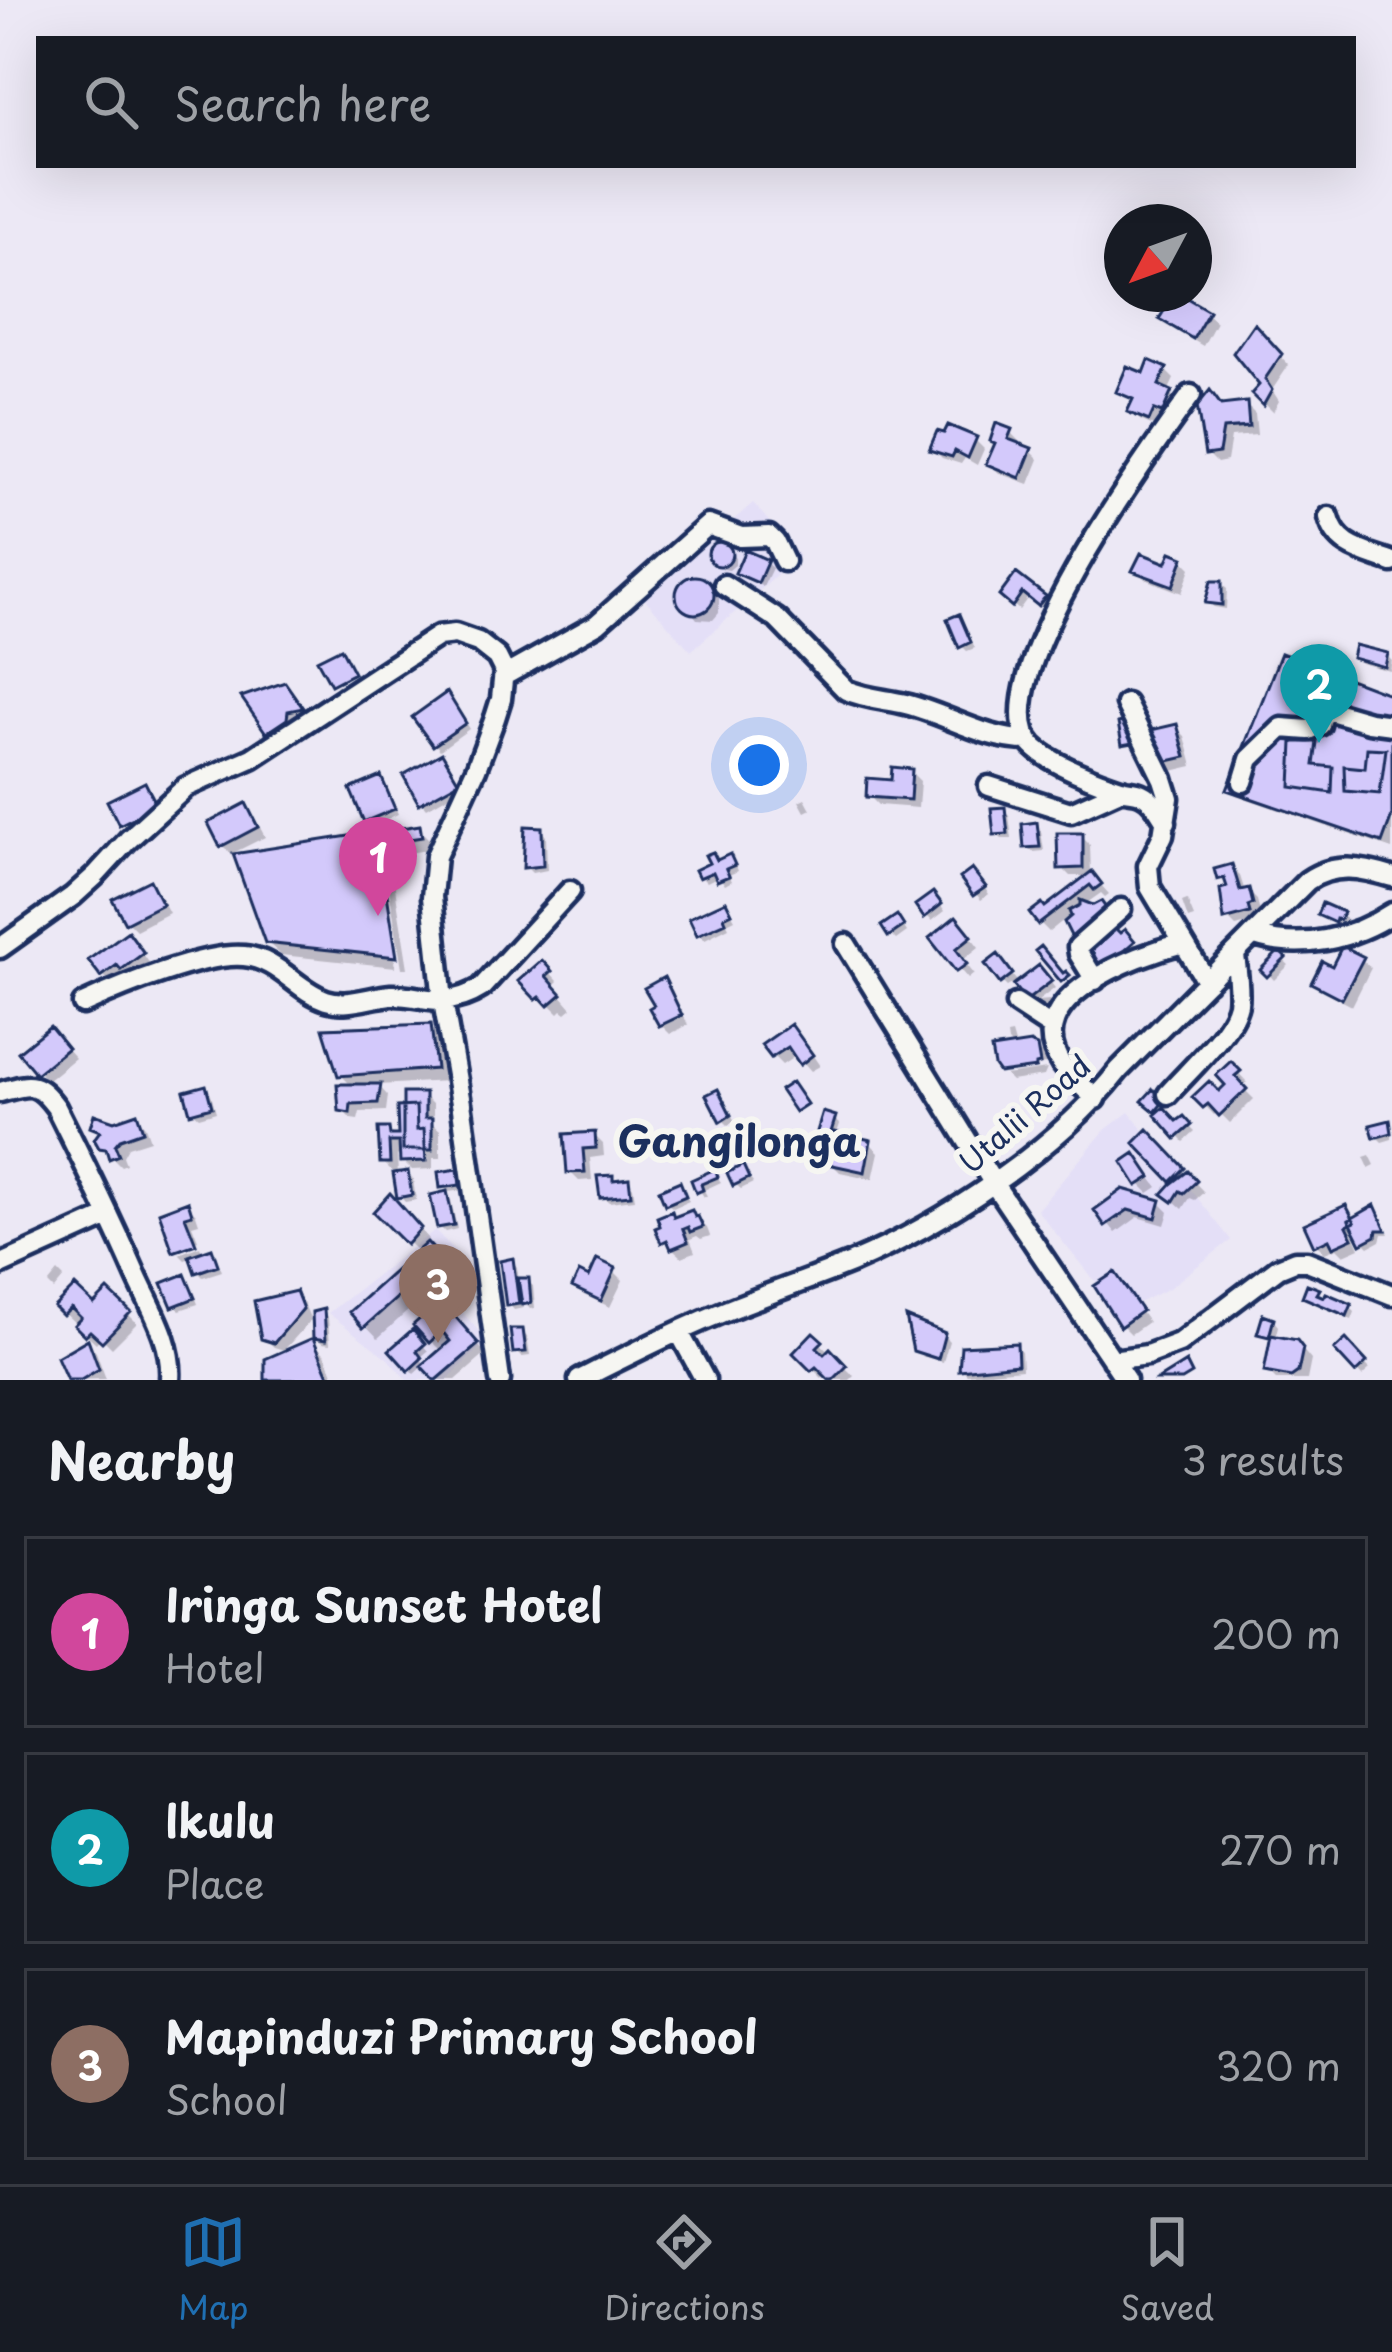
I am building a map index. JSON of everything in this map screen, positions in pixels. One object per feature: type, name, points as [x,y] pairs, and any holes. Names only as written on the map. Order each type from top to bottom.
[{"type":"street","points":[[1166,821],[1148,798],[1045,755],[1028,740],[1023,698],[1051,615],[1077,565],[1128,482],[1191,395]]},
{"type":"street","points":[[1329,517],[1348,546],[1392,562]]},
{"type":"street","points":[[504,676],[597,623],[708,524],[741,537],[769,536],[784,561]]},
{"type":"street","points":[[724,585],[777,619],[846,690],[904,703],[995,736],[1028,740]]},
{"type":"street","points":[[0,949],[95,877],[186,787],[252,758],[426,642],[447,634],[478,642],[497,657],[504,676],[501,699],[436,856],[432,897],[500,1380]]},
{"type":"street","points":[[1126,704],[1170,805],[1148,866],[1150,887],[1207,982]]},
{"type":"street","points":[[1243,782],[1250,759],[1282,728],[1309,730],[1331,711],[1392,725]]},
{"type":"street","points":[[989,786],[1065,812],[1122,789]]},
{"type":"street","name":"Utalii Road","points":[[579,1380],[735,1307],[854,1261],[994,1184],[1096,1099],[1119,1070],[1307,881],[1334,867],[1392,877]]},
{"type":"street","points":[[83,1004],[178,968],[244,956],[280,969],[312,994],[333,1003],[390,995],[443,1000],[466,997],[481,988],[570,891]]},
{"type":"street","points":[[1095,980],[1078,947],[1121,909]]},
{"type":"street","points":[[1255,936],[1305,944],[1358,931],[1392,913]]},
{"type":"street","points":[[1096,1099],[1063,1067],[1053,1041],[1051,1027],[1066,1000],[1145,955],[1183,943]]},
{"type":"street","points":[[846,944],[994,1184],[1126,1380]]},
{"type":"street","points":[[1168,1094],[1235,1012],[1235,956]]},
{"type":"street","points":[[1016,1004],[1051,1027]]},
{"type":"street","points":[[0,1092],[33,1085],[56,1107],[166,1342],[170,1380]]},
{"type":"street","points":[[0,1265],[110,1216]]},
{"type":"street","points":[[1112,1360],[1147,1355],[1179,1343],[1278,1268],[1295,1261],[1307,1261],[1392,1295]]},
{"type":"street","points":[[679,1332],[704,1380]]},
{"type":"shaded area","points":[[753,503],[799,556],[691,651],[644,598]]},
{"type":"shaded area","points":[[1129,1112],[1231,1240],[1169,1288],[1126,1309],[1092,1278],[1037,1210],[1105,1130]]},
{"type":"shaded area","points":[[435,1230],[479,1277],[458,1307],[487,1341],[447,1380],[407,1380],[387,1358],[328,1313]]},
{"type":"building","points":[[1163,312],[1208,312],[1193,339],[1159,319]]},
{"type":"building","points":[[1254,323],[1282,354],[1265,379],[1272,390],[1263,406],[1251,394],[1259,385],[1233,353]]},
{"type":"building","points":[[1149,360],[1167,368],[1159,385],[1172,391],[1162,413],[1154,410],[1149,421],[1127,412],[1133,399],[1116,392],[1127,366],[1144,373]]},
{"type":"building","points":[[1210,390],[1221,405],[1247,402],[1249,427],[1223,429],[1219,453],[1205,455],[1197,406]]},
{"type":"building","points":[[996,423],[1012,429],[1008,439],[1032,448],[1020,478],[986,464],[995,443],[990,441]]},
{"type":"building","points":[[948,425],[977,437],[968,458],[955,451],[952,457],[929,450],[937,431],[944,433]]},
{"type":"building","points":[[720,542],[729,545],[729,563],[720,566],[711,563],[708,554],[711,545]]},
{"type":"building","points":[[745,550],[768,560],[758,583],[735,573]]},
{"type":"building","points":[[1171,552],[1184,557],[1173,586],[1132,571],[1141,553],[1166,563]]},
{"type":"building","points":[[1016,573],[1046,596],[1038,606],[1022,593],[1012,607],[999,596]]},
{"type":"building","points":[[695,576],[708,582],[714,595],[708,608],[695,614],[682,608],[676,595],[682,582]]},
{"type":"building","points":[[1211,581],[1222,581],[1222,605],[1205,603]]},
{"type":"building","points":[[959,614],[971,642],[959,648],[947,619]]},
{"type":"building","points":[[1355,645],[1388,653],[1385,667],[1352,658]]},
{"type":"building","points":[[341,648],[354,673],[331,685],[317,660]]},
{"type":"building","points":[[1281,653],[1392,695],[1392,816],[1382,843],[1227,790]]},
{"type":"building","points":[[285,682],[303,708],[288,711],[287,719],[266,733],[241,697]]},
{"type":"building","points":[[447,692],[466,723],[433,746],[412,717]]},
{"type":"building","points":[[1133,720],[1138,742],[1122,745],[1118,723]]},
{"type":"building","points":[[1177,724],[1186,757],[1160,763],[1151,730]]},
{"type":"building","points":[[1293,742],[1317,742],[1314,765],[1333,767],[1332,793],[1291,787]]},
{"type":"building","points":[[1367,748],[1386,749],[1380,794],[1345,791],[1344,766],[1365,768]]},
{"type":"building","points":[[442,753],[459,782],[419,804],[403,775]]},
{"type":"building","points":[[892,767],[912,769],[910,800],[866,797],[867,778],[891,780]]},
{"type":"building","points":[[381,776],[395,809],[364,822],[350,789]]},
{"type":"building","points":[[145,782],[157,806],[119,825],[107,801]]},
{"type":"building","points":[[246,803],[258,827],[220,847],[208,823]]},
{"type":"building","points":[[1005,807],[1008,834],[994,835],[991,808]]},
{"type":"building","points":[[1037,822],[1040,847],[1024,848],[1022,824]]},
{"type":"building","points":[[420,825],[422,837],[379,844],[397,957],[265,943],[233,854]]},
{"type":"building","points":[[525,826],[542,827],[543,866],[523,868]]},
{"type":"building","points":[[1057,833],[1083,833],[1083,868],[1058,869]]},
{"type":"building","points":[[713,852],[717,860],[730,854],[735,865],[726,869],[729,876],[717,881],[713,872],[699,878],[695,870],[709,863],[705,855]]},
{"type":"building","points":[[1232,864],[1240,890],[1249,888],[1253,904],[1248,906],[1250,913],[1224,920],[1220,889],[1227,887],[1224,878],[1217,880],[1214,869]]},
{"type":"building","points":[[972,869],[986,887],[973,896],[960,878]]},
{"type":"building","points":[[1092,871],[1102,884],[1094,890],[1090,885],[1038,925],[1029,913],[1042,903],[1045,907]]},
{"type":"building","points":[[150,880],[162,904],[125,923],[112,899]]},
{"type":"building","points":[[933,892],[942,904],[924,918],[915,905]]},
{"type":"building","points":[[1080,900],[1093,905],[1101,901],[1109,912],[1073,940],[1064,922]]},
{"type":"building","points":[[726,901],[732,913],[724,917],[726,922],[697,935],[689,918]]},
{"type":"building","points":[[1322,903],[1343,912],[1340,920],[1335,923],[1317,915]]},
{"type":"building","points":[[897,915],[904,926],[888,937],[881,926]]},
{"type":"building","points":[[956,916],[972,936],[956,949],[967,964],[956,972],[929,938]]},
{"type":"building","points":[[1114,927],[1120,933],[1125,929],[1135,941],[1122,952],[1126,956],[1100,971],[1090,959],[1094,955],[1089,948]]},
{"type":"building","points":[[128,931],[144,953],[121,970],[117,965],[101,977],[88,960]]},
{"type":"building","points":[[1041,946],[1070,975],[1061,982],[1035,951]]},
{"type":"building","points":[[1342,946],[1364,957],[1342,999],[1311,983],[1322,961],[1332,966]]},
{"type":"building","points":[[1279,951],[1286,958],[1267,977],[1260,970]]},
{"type":"building","points":[[998,954],[1013,974],[1000,984],[985,964]]},
{"type":"building","points":[[542,960],[552,971],[546,976],[562,994],[548,1006],[518,981]]},
{"type":"building","points":[[1039,965],[1052,981],[1026,1001],[1013,985]]},
{"type":"building","points":[[664,977],[682,1015],[659,1026],[644,988]]},
{"type":"building","points":[[431,1024],[436,1069],[338,1076],[323,1028]]},
{"type":"building","points":[[791,1024],[813,1055],[800,1065],[788,1047],[771,1058],[761,1045]]},
{"type":"building","points":[[50,1026],[68,1048],[36,1074],[18,1052]]},
{"type":"building","points":[[1037,1046],[1040,1064],[1036,1068],[999,1073],[991,1049]]},
{"type":"building","points":[[1231,1061],[1241,1071],[1235,1076],[1247,1089],[1219,1116],[1192,1097],[1209,1081],[1219,1091],[1225,1085],[1216,1075]]},
{"type":"building","points":[[792,1082],[807,1104],[795,1112],[780,1090]]},
{"type":"building","points":[[337,1084],[381,1084],[378,1103],[351,1104],[350,1113],[339,1111]]},
{"type":"building","points":[[206,1085],[212,1107],[190,1113],[184,1091]]},
{"type":"building","points":[[718,1089],[731,1115],[720,1122],[706,1095]]},
{"type":"building","points":[[1153,1089],[1165,1100],[1155,1112],[1142,1101]]},
{"type":"building","points":[[403,1093],[425,1093],[425,1118],[432,1118],[432,1150],[403,1150]]},
{"type":"building","points":[[416,1106],[417,1130],[424,1129],[426,1161],[400,1162],[399,1142],[389,1142],[390,1163],[380,1163],[378,1128],[389,1128],[390,1135],[398,1135],[397,1107]]},
{"type":"building","points":[[1164,1107],[1177,1121],[1184,1116],[1192,1125],[1176,1139],[1155,1115]]},
{"type":"building","points":[[823,1112],[836,1116],[828,1142],[815,1138]]},
{"type":"building","points":[[137,1113],[143,1131],[120,1139],[115,1145],[119,1155],[109,1159],[94,1139],[100,1131],[90,1127],[94,1114],[114,1121]]},
{"type":"building","points":[[1390,1120],[1392,1133],[1374,1138],[1370,1125]]},
{"type":"building","points":[[1148,1129],[1185,1168],[1171,1182],[1134,1143]]},
{"type":"building","points":[[595,1132],[596,1148],[583,1149],[585,1172],[567,1173],[564,1134]]},
{"type":"building","points":[[834,1132],[871,1140],[865,1172],[828,1164]]},
{"type":"building","points":[[1135,1153],[1151,1177],[1137,1186],[1122,1162]]},
{"type":"building","points":[[743,1165],[749,1178],[733,1186],[727,1173]]},
{"type":"building","points":[[458,1169],[460,1185],[440,1188],[438,1172]]},
{"type":"building","points":[[715,1169],[718,1177],[701,1184],[703,1190],[696,1193],[691,1180]]},
{"type":"building","points":[[408,1171],[412,1195],[397,1198],[393,1173]]},
{"type":"building","points":[[1188,1171],[1197,1181],[1184,1193],[1180,1191],[1173,1202],[1162,1194],[1171,1184]]},
{"type":"building","points":[[613,1175],[613,1180],[629,1178],[631,1195],[600,1198],[597,1176]]},
{"type":"building","points":[[680,1181],[686,1196],[665,1205],[659,1190]]},
{"type":"building","points":[[1123,1189],[1161,1200],[1156,1218],[1128,1210],[1105,1226],[1094,1210]]},
{"type":"building","points":[[447,1191],[454,1225],[437,1228],[430,1195]]},
{"type":"building","points":[[390,1193],[421,1228],[406,1245],[373,1212]]},
{"type":"building","points":[[188,1201],[192,1214],[185,1216],[196,1244],[173,1252],[159,1212]]},
{"type":"building","points":[[1346,1205],[1355,1222],[1347,1226],[1353,1238],[1333,1247],[1329,1239],[1314,1246],[1304,1224]]},
{"type":"building","points":[[1375,1205],[1386,1230],[1377,1230],[1376,1236],[1361,1244],[1349,1220]]},
{"type":"building","points":[[692,1210],[703,1227],[690,1232],[688,1227],[683,1229],[688,1242],[671,1249],[667,1240],[661,1243],[655,1228],[660,1226],[657,1217]]},
{"type":"building","points":[[427,1242],[455,1273],[440,1287],[426,1272],[363,1328],[349,1312]]},
{"type":"building","points":[[212,1248],[218,1265],[195,1273],[189,1256]]},
{"type":"building","points":[[513,1258],[519,1304],[506,1306],[500,1261]]},
{"type":"building","points":[[597,1259],[616,1268],[601,1301],[572,1287],[579,1272],[589,1277]]},
{"type":"building","points":[[1115,1272],[1142,1311],[1120,1327],[1094,1286]]},
{"type":"building","points":[[185,1274],[195,1298],[172,1307],[162,1283]]},
{"type":"building","points":[[518,1278],[529,1278],[531,1303],[522,1305]]},
{"type":"building","points":[[1307,1284],[1320,1289],[1317,1294],[1352,1304],[1347,1316],[1302,1297]]},
{"type":"building","points":[[75,1286],[94,1304],[108,1290],[131,1312],[102,1342],[90,1331],[85,1336],[74,1325],[81,1318],[71,1308],[63,1316],[54,1307]]},
{"type":"building","points":[[296,1291],[303,1309],[274,1343],[261,1339],[254,1301]]},
{"type":"building","points":[[441,1300],[479,1344],[434,1380],[421,1366],[450,1341],[442,1331],[429,1343],[413,1325]]},
{"type":"building","points":[[324,1309],[326,1340],[313,1338],[312,1312]]},
{"type":"building","points":[[1263,1314],[1274,1318],[1269,1337],[1257,1334]]},
{"type":"building","points":[[906,1317],[945,1333],[938,1359],[913,1351]]},
{"type":"building","points":[[413,1329],[425,1344],[417,1351],[422,1358],[408,1371],[389,1350]]},
{"type":"building","points":[[510,1329],[523,1329],[526,1352],[513,1353]]},
{"type":"building","points":[[813,1332],[823,1341],[817,1347],[824,1354],[830,1348],[847,1366],[833,1380],[816,1367],[811,1371],[793,1353]]},
{"type":"building","points":[[1271,1335],[1297,1340],[1303,1348],[1298,1372],[1291,1377],[1264,1372]]},
{"type":"building","points":[[313,1338],[331,1380],[265,1380],[265,1359]]},
{"type":"building","points":[[88,1339],[99,1369],[81,1380],[67,1380],[57,1357]]},
{"type":"building","points":[[1346,1339],[1367,1362],[1355,1373],[1334,1350]]},
{"type":"building","points":[[1017,1343],[1018,1364],[959,1370],[961,1346]]},
{"type":"building","points":[[1186,1362],[1192,1374],[1182,1380],[1157,1380]]},
{"type":"place","name":"Ikulu","points":[[1319,743]]},
{"type":"place","name":"Iringa Sunset Hotel","points":[[378,916]]},
{"type":"place","name":"Mapinduzi Primary School","points":[[438,1343]]},
{"type":"district","name":"Gangilonga","points":[[739,1139]]}]
